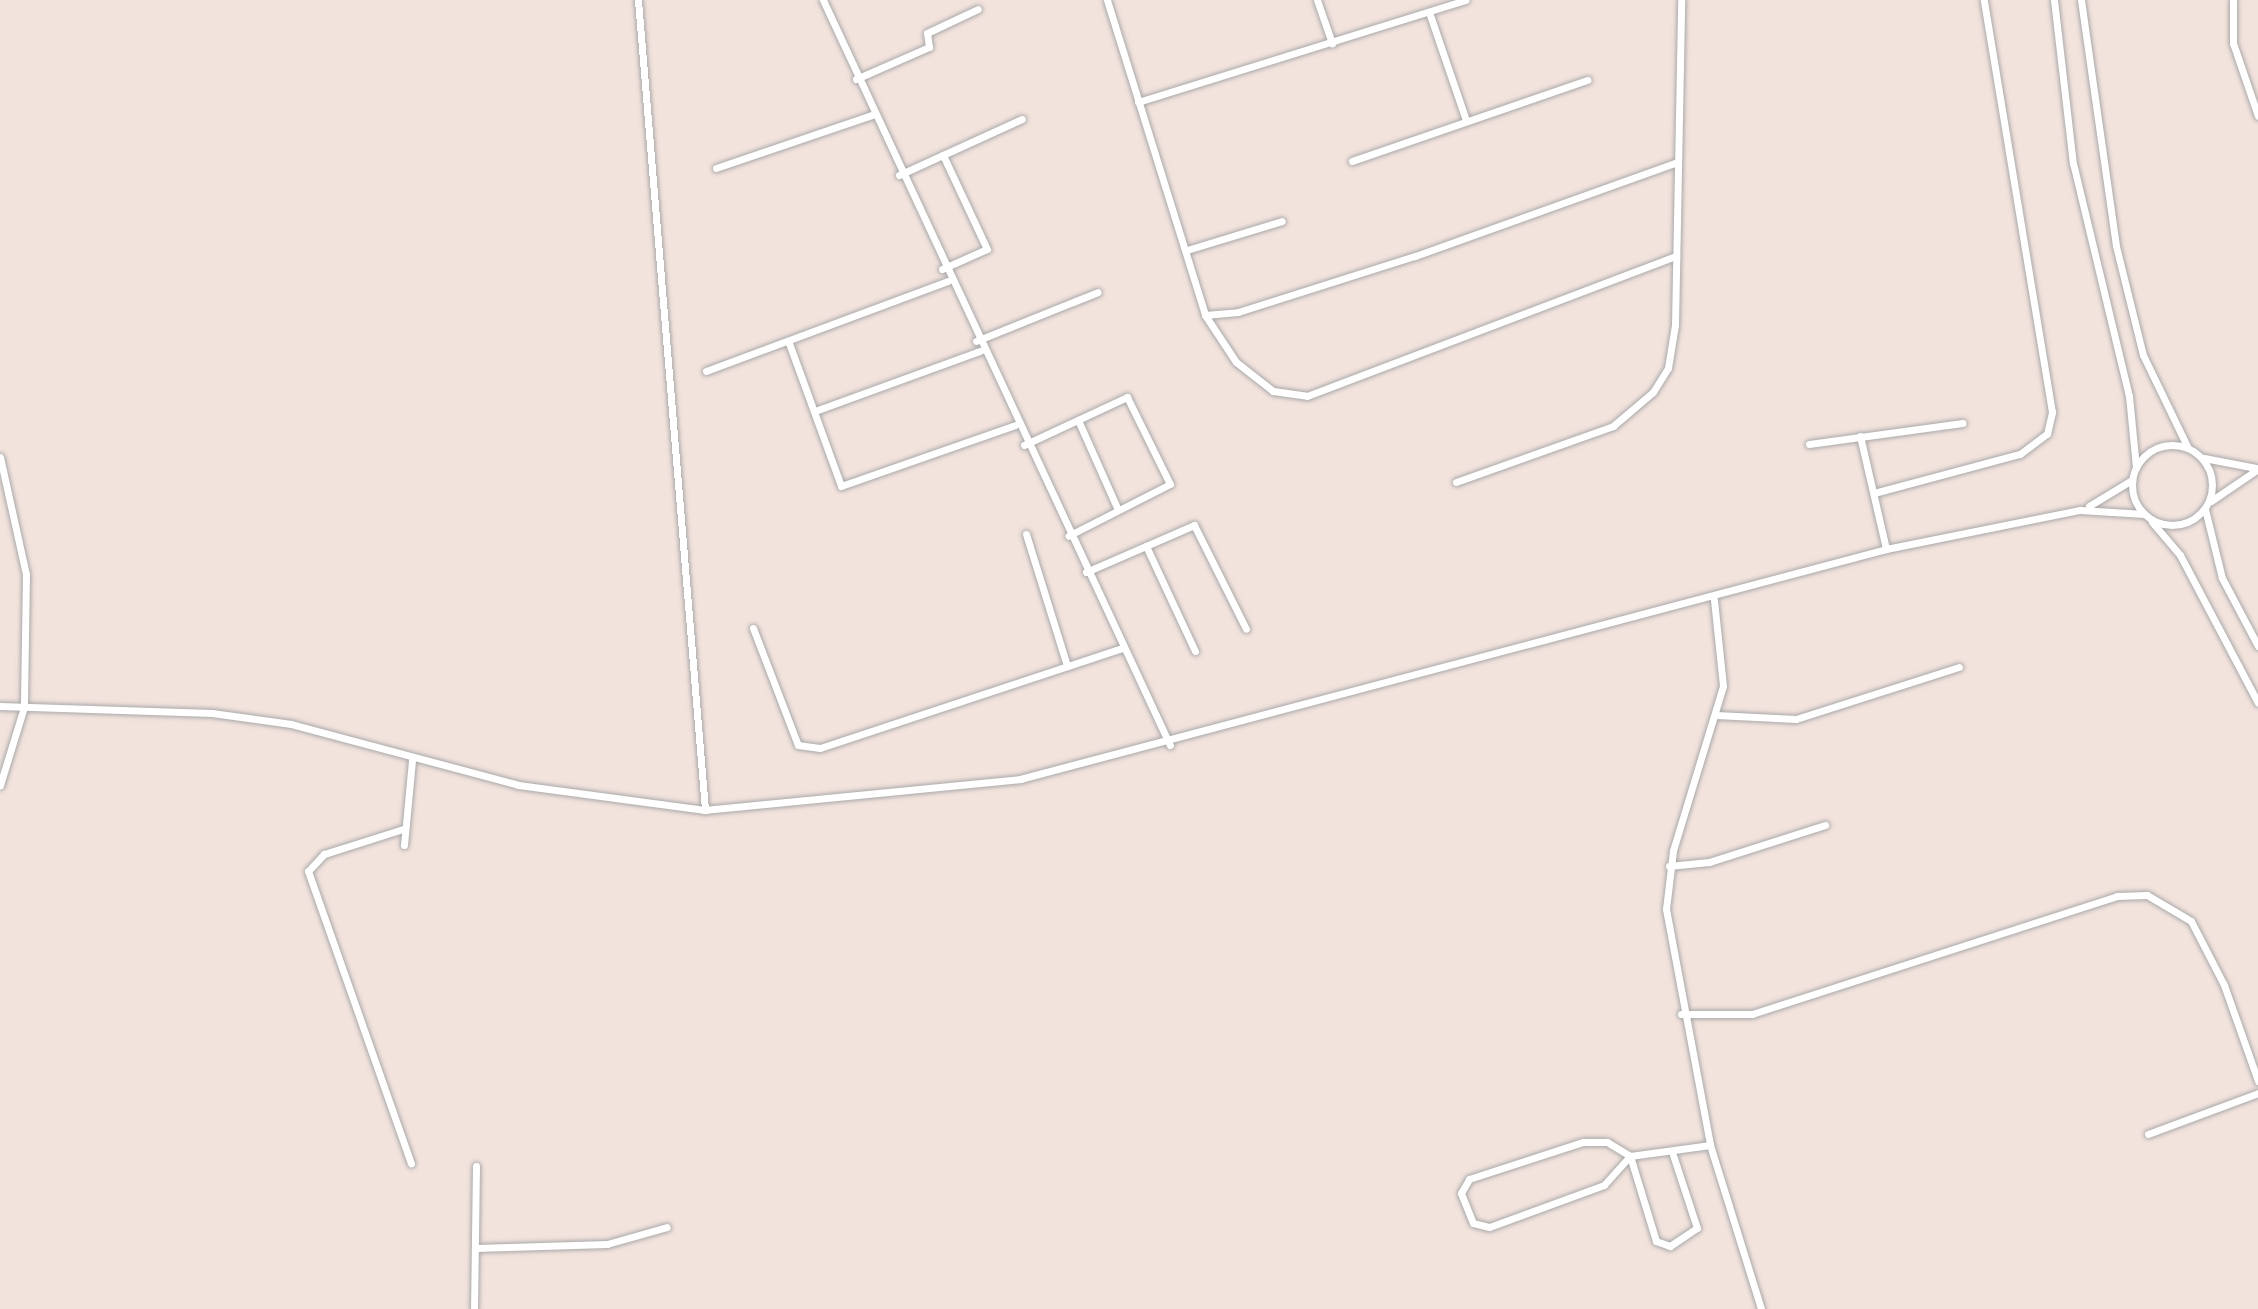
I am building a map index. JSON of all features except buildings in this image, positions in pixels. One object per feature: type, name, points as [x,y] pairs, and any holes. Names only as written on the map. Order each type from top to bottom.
[{"type":"lane","points":[[638,0],[705,810]]},
{"type":"lane","points":[[823,0],[980,351],[1170,745]]},
{"type":"lane","points":[[1107,0],[1205,315],[1236,362],[1273,391],[1307,396],[1676,256]]},
{"type":"lane","points":[[1317,0],[1332,43]]},
{"type":"lane","points":[[1138,102],[1430,15],[1466,0]]},
{"type":"lane","points":[[1456,482],[1613,426],[1653,392],[1668,368],[1675,325],[1681,0]]},
{"type":"lane","points":[[1874,493],[2020,454],[2047,434],[2052,412],[1984,0]]},
{"type":"lane","points":[[2054,0],[2073,163],[2129,396],[2136,468],[2132,480],[2147,517],[2180,555],[2258,703]]},
{"type":"lane","points":[[2081,0],[2116,246],[2143,355],[2188,448]]},
{"type":"lane","points":[[2233,0],[2233,43],[2258,116]]},
{"type":"lane","points":[[856,79],[929,47],[927,33],[978,9]]},
{"type":"lane","points":[[1430,15],[1466,120]]},
{"type":"lane","points":[[1352,161],[1587,80]]},
{"type":"lane","points":[[716,168],[872,115]]},
{"type":"lane","points":[[899,175],[1022,119]]},
{"type":"lane","points":[[942,269],[987,249],[943,155]]},
{"type":"lane","points":[[1205,315],[1238,312],[1415,256],[1678,162]]},
{"type":"lane","points":[[1187,250],[1282,221]]},
{"type":"lane","points":[[706,371],[789,343],[948,281]]},
{"type":"lane","points":[[976,341],[1098,292]]},
{"type":"lane","points":[[789,343],[841,486],[1015,425]]},
{"type":"lane","points":[[815,411],[980,351]]},
{"type":"lane","points":[[1024,445],[1127,397],[1170,484],[1068,536]]},
{"type":"lane","points":[[1078,420],[1118,510]]},
{"type":"lane","points":[[1809,444],[1963,423]]},
{"type":"lane","points":[[1860,436],[1886,549]]},
{"type":"lane","points":[[2136,468],[2164,446],[2188,448],[2204,458],[2258,469]]},
{"type":"lane","points":[[0,457],[26,574],[24,707],[0,785]]},
{"type":"lane","points":[[2204,458],[2207,506],[2222,578],[2258,646]]},
{"type":"lane","points":[[0,706],[212,713],[291,724],[412,760],[518,785],[705,810],[1020,779],[1170,745],[1714,600],[1886,549],[2080,510],[2147,517],[2177,526],[2258,469]]},
{"type":"lane","points":[[2080,510],[2132,480]]},
{"type":"lane","points":[[1086,572],[1194,525],[1246,629]]},
{"type":"lane","points":[[1026,534],[1067,666]]},
{"type":"lane","points":[[1146,546],[1195,651]]},
{"type":"lane","points":[[1714,600],[1725,657],[1716,715],[1669,866],[1666,909],[1681,1014],[1710,1145],[1761,1309]]},
{"type":"lane","points":[[753,628],[798,745],[820,748],[1122,648]]},
{"type":"lane","points":[[1716,715],[1796,719],[1959,667]]},
{"type":"lane","points":[[404,845],[403,829],[412,760]]},
{"type":"lane","points":[[1669,866],[1709,862],[1825,825]]},
{"type":"lane","points":[[403,829],[324,854],[308,871],[411,1163]]},
{"type":"lane","points":[[1681,1014],[1752,1014],[2117,896],[2147,895],[2191,921],[2224,985],[2258,1081]]},
{"type":"lane","points":[[2148,1134],[2258,1093]]},
{"type":"lane","points":[[1630,1156],[1604,1185],[1489,1227],[1473,1223],[1461,1193],[1469,1179],[1583,1142],[1607,1142],[1630,1156],[1710,1145]]},
{"type":"lane","points":[[1630,1156],[1656,1241],[1666,1247],[1697,1228],[1672,1152]]},
{"type":"lane","points":[[474,1309],[476,1166]]},
{"type":"lane","points":[[476,1248],[607,1244],[667,1227]]},
{"type":"shaded area","points":[[0,0],[2258,0],[2258,1309],[0,1309]]}]
